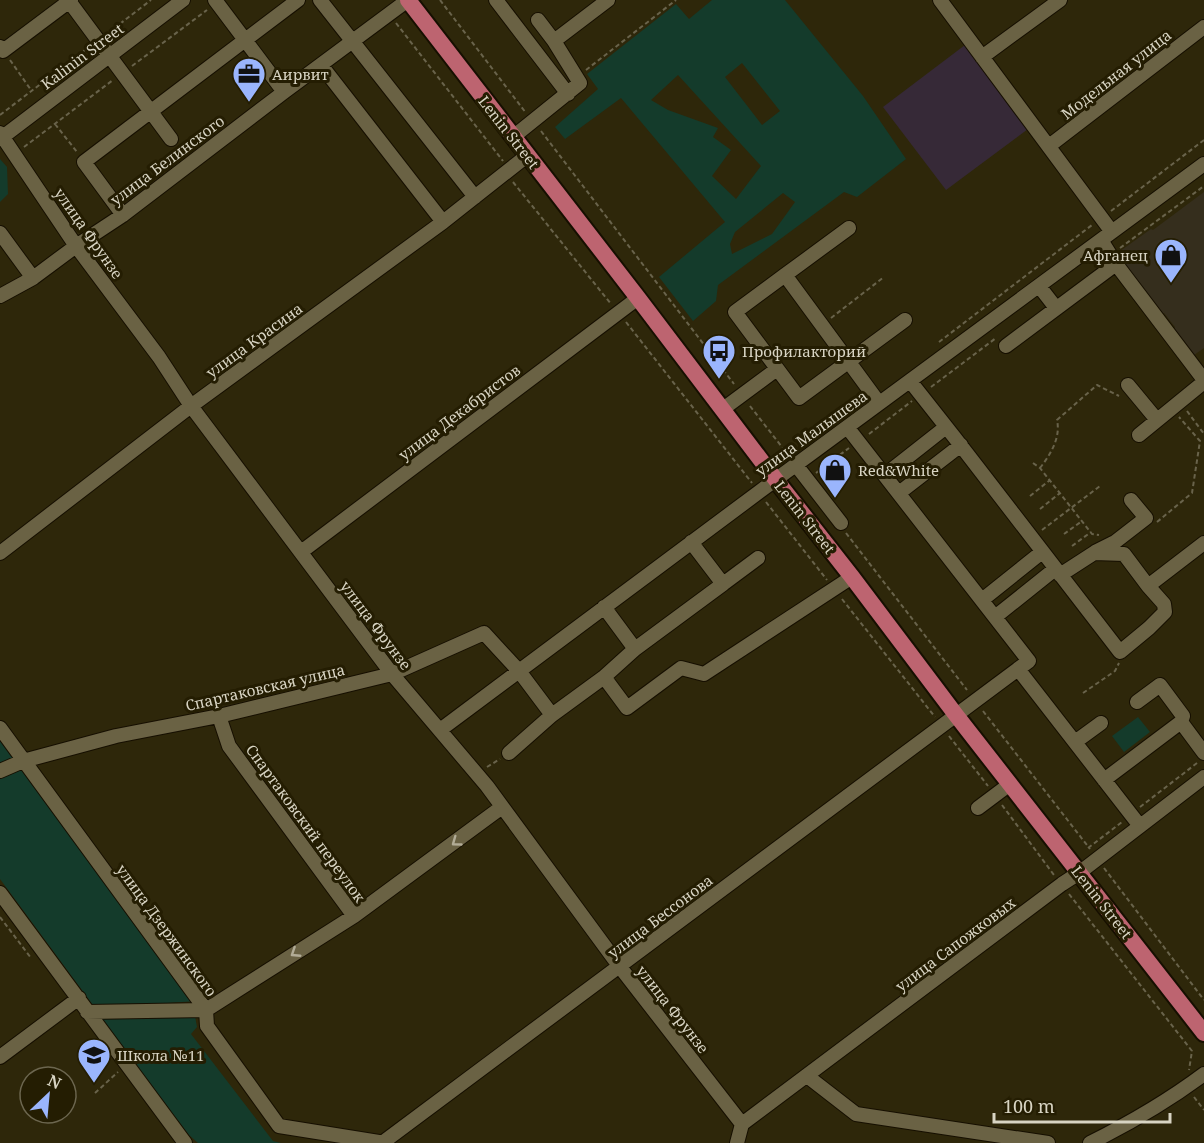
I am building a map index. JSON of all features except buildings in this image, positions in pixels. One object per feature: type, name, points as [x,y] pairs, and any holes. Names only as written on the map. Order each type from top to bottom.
[{"type":"main road","name":"Lenin Street","points":[[408,0],[1204,1033]]},
{"type":"street","name":"Kalinin Street","points":[[1,136],[183,0]]},
{"type":"street","points":[[123,215],[84,162],[298,0]]},
{"type":"street","points":[[320,0],[475,197]]},
{"type":"street","name":"улица Белинского","points":[[0,296],[33,278],[123,215],[408,0]]},
{"type":"street","points":[[496,0],[567,94]]},
{"type":"street","points":[[554,41],[608,0]]},
{"type":"street","points":[[940,0],[1102,218],[1114,259],[1204,381],[1138,435]]},
{"type":"street","points":[[982,57],[1060,0]]},
{"type":"street","points":[[216,1],[284,92]]},
{"type":"street","points":[[2,49],[65,2],[98,40],[171,139]]},
{"type":"street","points":[[513,137],[580,83],[538,20]]},
{"type":"street","name":"Модельная улица","points":[[1049,146],[1204,27]]},
{"type":"street","points":[[321,65],[443,222]]},
{"type":"street","name":"улица Фрунзе","points":[[1,136],[76,246],[159,357],[191,406],[392,674],[477,774],[620,967],[742,1124]]},
{"type":"street","name":"улица Красина","points":[[0,553],[191,406],[443,222],[528,155]]},
{"type":"street","name":"улица Малышева","points":[[440,730],[604,606],[1204,164]]},
{"type":"street","points":[[849,228],[735,312],[799,398],[905,320]]},
{"type":"street","points":[[0,233],[33,278]]},
{"type":"street","points":[[1005,339],[1056,308],[1114,259]]},
{"type":"street","points":[[785,275],[879,404]]},
{"type":"street","points":[[1039,286],[1056,308]]},
{"type":"street","name":"улица Декабристов","points":[[301,552],[638,298]]},
{"type":"street","points":[[723,409],[777,369]]},
{"type":"street","points":[[910,381],[1120,652],[1165,612],[1164,604],[1124,554],[1094,553]]},
{"type":"street","points":[[1128,385],[1157,420]]},
{"type":"street","points":[[847,427],[1029,661],[1018,669],[1140,826]]},
{"type":"street","points":[[885,475],[946,427]]},
{"type":"street","points":[[899,493],[961,445]]},
{"type":"street","points":[[796,465],[841,523]]},
{"type":"street","points":[[995,617],[1058,572],[1115,542],[1146,518],[1131,500]]},
{"type":"street","points":[[691,542],[723,584]]},
{"type":"street","points":[[1148,586],[1204,543]]},
{"type":"street","points":[[982,600],[1042,552]]},
{"type":"street","points":[[509,753],[552,715],[604,677],[635,649],[758,558]]},
{"type":"street","points":[[604,677],[627,708],[681,668],[704,674],[852,577]]},
{"type":"street","points":[[604,606],[635,649]]},
{"type":"street","name":"Спартаковская улица","points":[[0,771],[23,761],[116,736],[219,716],[392,674],[484,633],[519,671]]},
{"type":"street","name":"улица Бессонова","points":[[383,1143],[1018,669]]},
{"type":"street","points":[[519,671],[552,715]]},
{"type":"street","points":[[1104,780],[1181,722],[1183,716],[1160,685],[1137,702]]},
{"type":"street","name":"Спартаковский переулок","points":[[219,716],[229,746],[354,916]]},
{"type":"street","points":[[1181,722],[1204,755]]},
{"type":"street","points":[[1075,742],[1101,723]]},
{"type":"street","name":"улица Дзержинского","points":[[0,728],[206,1010],[207,1026],[279,1126],[383,1143]]},
{"type":"street","name":"улица Сапожковых","points":[[742,1124],[1079,873],[1093,854],[1140,826],[1204,777]]},
{"type":"street","points":[[978,808],[1010,784]]},
{"type":"street","points":[[87,1012],[206,1010],[354,916],[502,807]]},
{"type":"street","points":[[1,896],[185,1143]]},
{"type":"street","points":[[0,1057],[79,998]]},
{"type":"street","points":[[1090,1143],[1149,1111],[1204,1074]]},
{"type":"street","points":[[807,1076],[856,1114],[1048,1143]]},
{"type":"street","points":[[736,1143],[742,1124]]},
{"type":"path","points":[[0,115],[152,0]]},
{"type":"path","points":[[440,0],[796,465]]},
{"type":"path","points":[[576,77],[676,0]]},
{"type":"path","points":[[15,154],[216,1]]},
{"type":"path","points":[[389,15],[510,169],[512,180],[942,726],[1192,1051],[1187,1087],[1204,1110]]},
{"type":"path","points":[[2,49],[32,91]]},
{"type":"path","points":[[55,124],[84,162]]},
{"type":"path","points":[[32,132],[36,138]]},
{"type":"path","points":[[936,344],[1204,140]]},
{"type":"path","points":[[1114,259],[1204,186]]},
{"type":"path","points":[[822,325],[884,277]]},
{"type":"path","points":[[807,479],[921,395],[1005,339]]},
{"type":"path","points":[[1040,468],[1052,453],[1058,427],[1057,420],[1097,385],[1147,408]]},
{"type":"path","points":[[1175,405],[1204,434]]},
{"type":"path","points":[[1146,518],[1155,523],[1192,493],[1200,441],[1175,405]]},
{"type":"path","points":[[1033,463],[1050,480],[1092,534],[1110,537],[1115,542]]},
{"type":"path","points":[[1030,496],[1050,480]]},
{"type":"path","points":[[1031,538],[1100,486]]},
{"type":"path","points":[[1041,509],[1060,493]]},
{"type":"path","points":[[1065,534],[1082,521]]},
{"type":"path","points":[[1072,546],[1091,532]]},
{"type":"path","points":[[1083,693],[1116,671],[1120,663],[1120,652]]},
{"type":"path","points":[[477,774],[509,753]]},
{"type":"path","points":[[1204,755],[1131,814],[1093,854],[1204,1000]]},
{"type":"path","points":[[95,1093],[127,1064]]},
{"type":"shaded area","points":[[965,45],[1028,129],[946,190],[883,107]]},
{"type":"shaded area","name":"Афганец","points":[[1204,192],[1204,348],[1194,355],[1174,330],[1175,327],[1164,313],[1161,314],[1116,254]]},
{"type":"green space","points":[[712,0],[785,0],[863,96],[906,159],[857,197],[844,192],[718,285],[716,301],[693,321],[659,277],[725,222],[621,98],[565,139],[555,127],[598,89],[587,74],[676,4],[689,19]],"holes":[[[742,63],[780,111],[762,125],[725,77]],[[678,75],[761,166],[736,199],[712,176],[731,150],[713,137],[718,128],[668,110],[651,100]],[[783,193],[795,202],[772,234],[732,254],[730,244],[735,232]]]},
{"type":"green space","points":[[0,159],[7,167],[8,194],[0,202]]},
{"type":"green space","points":[[1138,717],[1150,732],[1124,752],[1112,736]]},
{"type":"green space","points":[[0,738],[197,1001],[95,1008],[0,879]]},
{"type":"green space","points":[[195,1016],[197,1027],[191,1034],[273,1141],[281,1143],[198,1143],[189,1135],[100,1018]]},
{"type":"place","name":"Аирвит","points":[[249,103]]},
{"type":"place","name":"Афганец","points":[[1171,284]]},
{"type":"place","name":"Профилакторий","points":[[719,380]]},
{"type":"place","name":"Red&White","points":[[835,499]]},
{"type":"place","name":"Школа №11","points":[[94,1084]]}]
